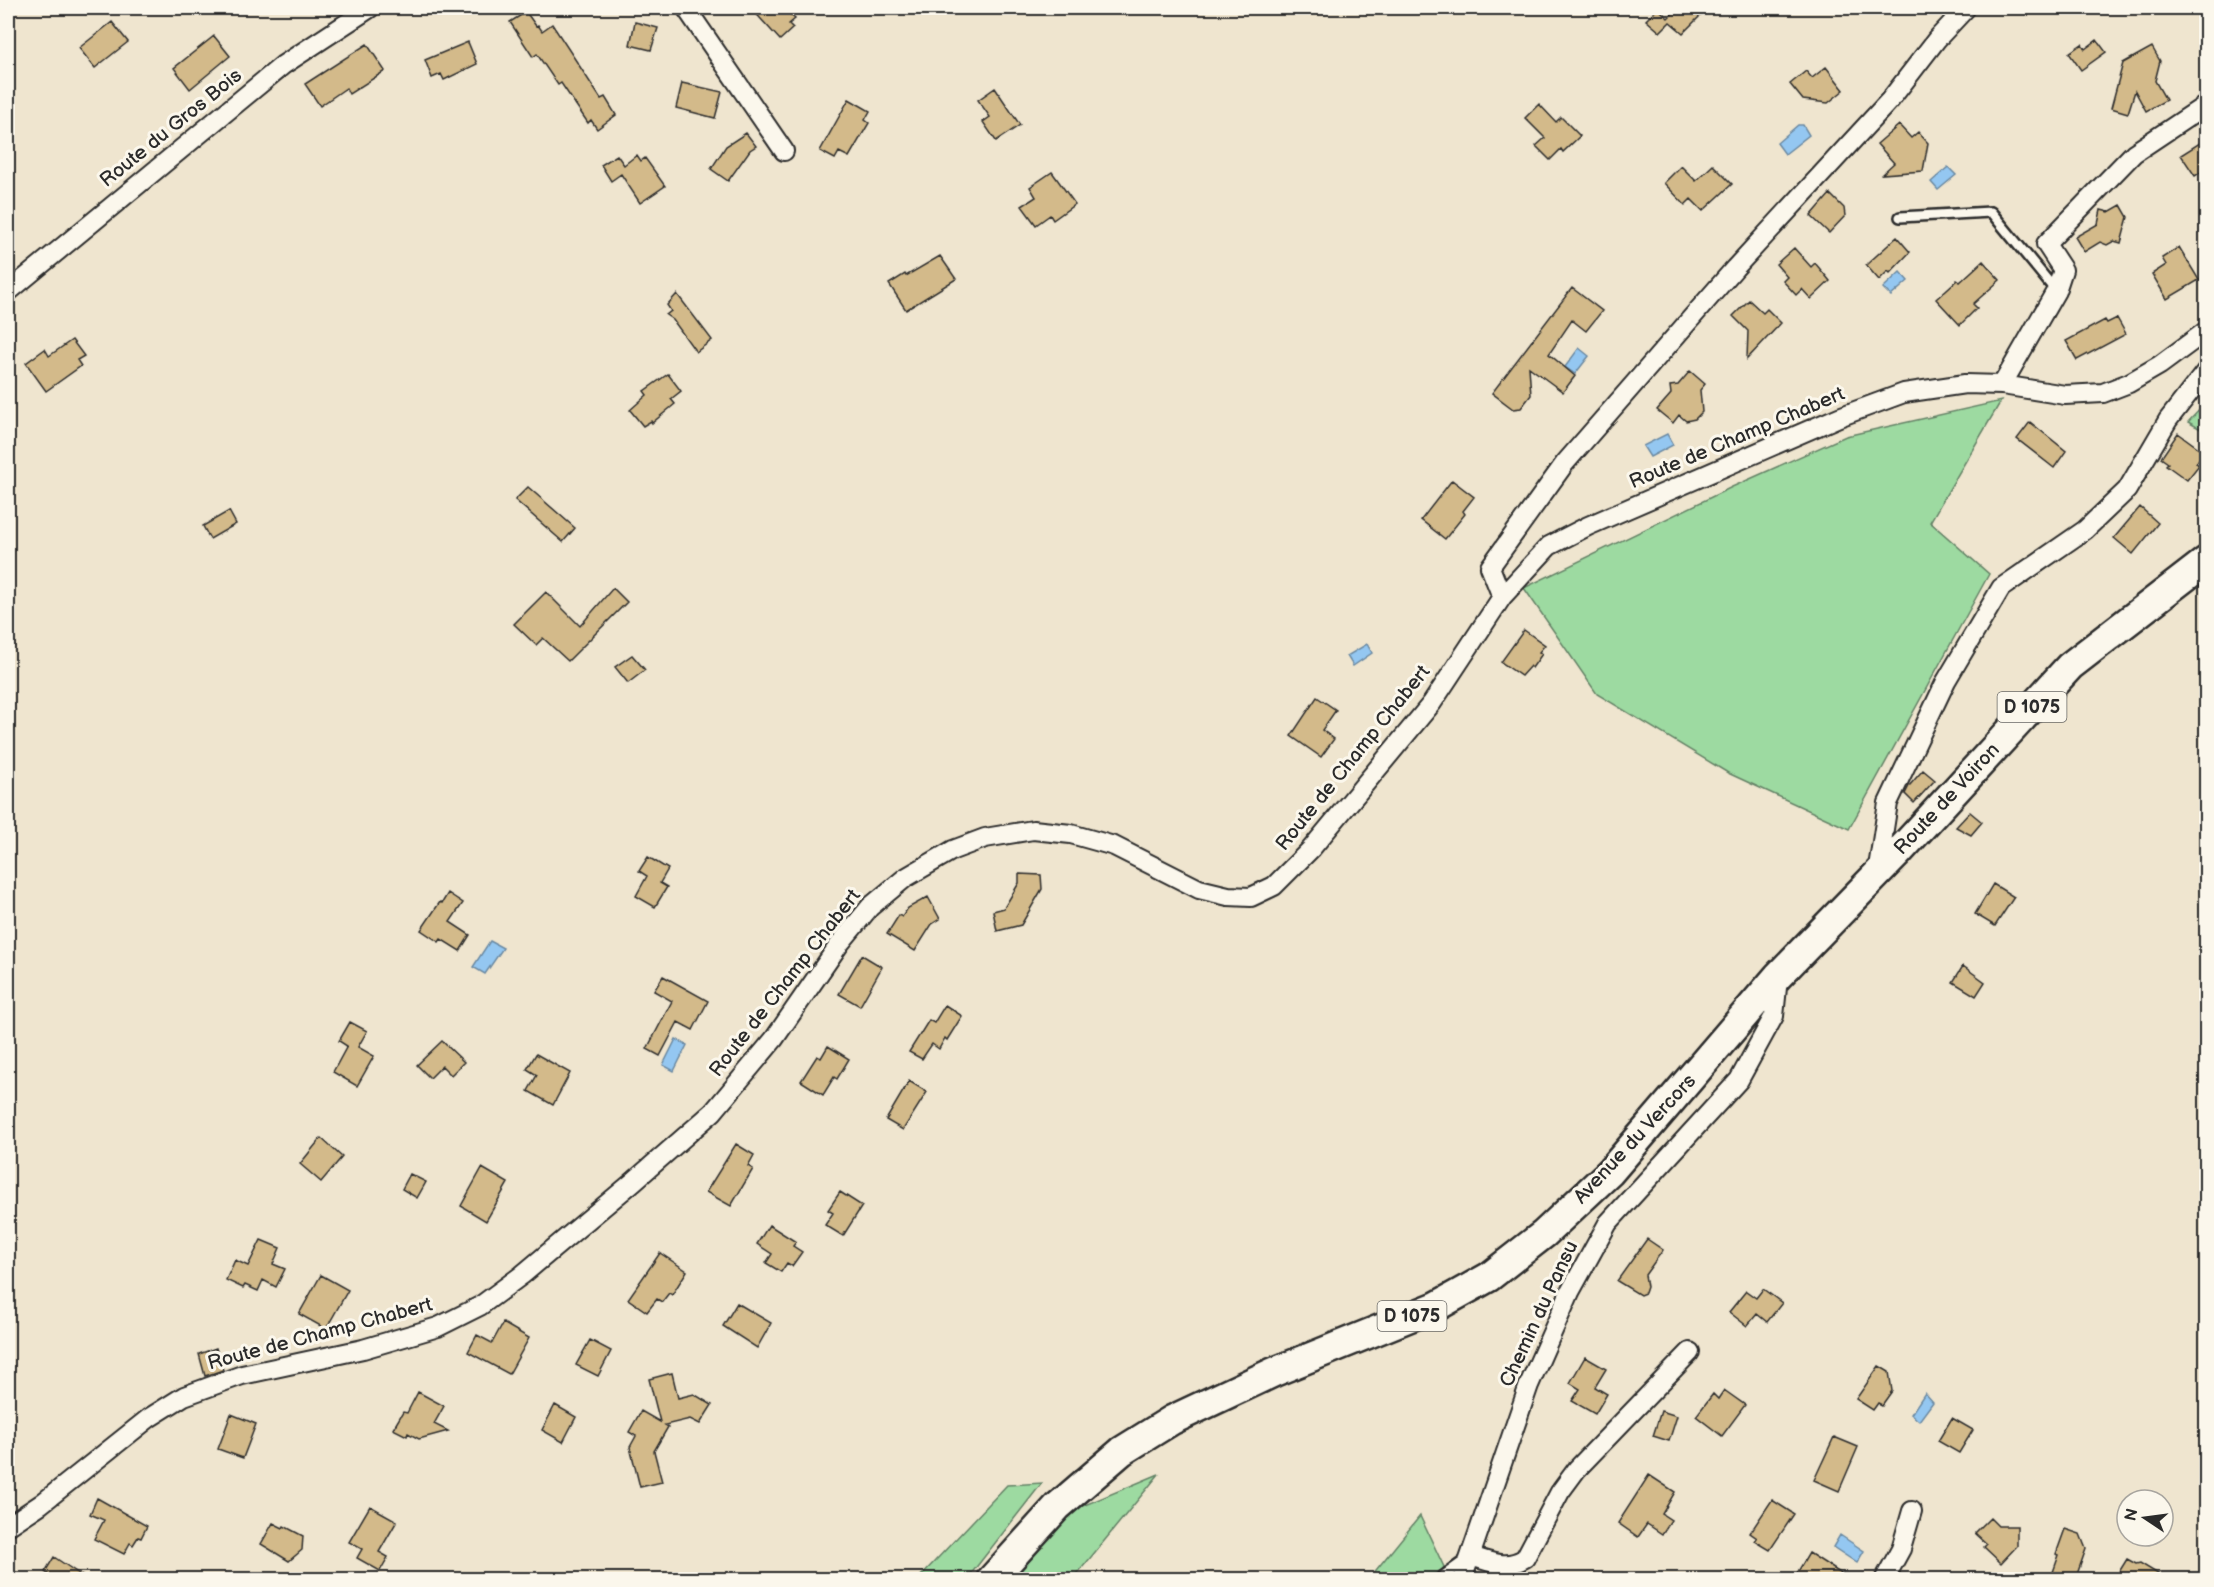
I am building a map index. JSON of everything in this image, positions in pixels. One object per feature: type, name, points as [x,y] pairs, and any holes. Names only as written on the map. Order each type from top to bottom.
[{"type":"main road","name":"Route de Voiron","points":[[1877,874],[2070,666],[2206,561]]},
{"type":"main road","name":"Avenue du Vercors","points":[[991,1580],[1057,1507],[1122,1451],[1162,1426],[1274,1372],[1437,1306],[1498,1269],[1544,1234],[1610,1172],[1778,976],[1877,874]]},
{"type":"street","name":"Route du Gros Bois","points":[[8,292],[282,65],[370,8]]},
{"type":"street","points":[[686,8],[784,151]]},
{"type":"street","points":[[1502,597],[1490,567],[1565,463],[1735,268],[1890,100],[1937,39],[1966,8]]},
{"type":"street","points":[[2002,385],[2056,291],[2063,270],[2046,244],[2134,153],[2206,105]]},
{"type":"street","name":"Route de Champ Chabert","points":[[8,1526],[40,1504],[149,1418],[183,1396],[242,1375],[363,1349],[438,1327],[480,1306],[522,1275],[713,1112],[774,1039],[841,942],[870,907],[904,878],[953,849],[985,838],[1033,830],[1071,834],[1114,846],[1199,889],[1228,896],[1251,897],[1274,886],[1311,849],[1432,704],[1502,597],[1549,546],[1588,526],[1839,417],[1904,393],[1965,384],[2002,385],[2065,395],[2103,393],[2128,383],[2160,365],[2206,331]]},
{"type":"street","points":[[1877,874],[1888,803],[1946,681],[2001,588],[2085,530],[2127,490],[2168,420],[2206,371]]},
{"type":"street","name":"Chemin du Pansu","points":[[1462,1580],[1529,1385],[1570,1292],[1608,1223],[1739,1080],[1774,1016],[1778,976]]},
{"type":"street","points":[[1471,1556],[1501,1565],[1516,1563],[1525,1558],[1560,1492],[1577,1469],[1690,1352]]},
{"type":"street","points":[[1884,1580],[1901,1550],[1912,1511]]},
{"type":"lane","points":[[1900,216],[1991,212],[2056,291]]},
{"type":"lane","points":[[1438,1580],[1471,1556]]},
{"type":"green space","points":[[2001,401],[1930,522],[1989,574],[1849,829],[1728,773],[1597,694],[1524,588],[1732,487],[1846,436]]},
{"type":"green space","points":[[2206,403],[2206,432],[2188,422]]},
{"type":"green space","points":[[1159,1474],[1073,1579],[1010,1580],[1068,1512]]},
{"type":"green space","points":[[1042,1483],[967,1579],[918,1579],[1007,1485]]},
{"type":"green space","points":[[1420,1516],[1444,1567],[1437,1579],[1368,1580]]},
{"type":"water","points":[[1798,125],[1803,125],[1809,135],[1785,154],[1777,143]]},
{"type":"water","points":[[1948,167],[1956,175],[1938,190],[1931,182]]},
{"type":"water","points":[[1900,272],[1908,281],[1891,296],[1883,288]]},
{"type":"water","points":[[1579,348],[1589,356],[1575,374],[1565,367]]},
{"type":"water","points":[[1667,434],[1673,445],[1650,457],[1643,446]]},
{"type":"water","points":[[1367,644],[1372,653],[1353,666],[1347,656]]},
{"type":"water","points":[[490,941],[503,948],[485,974],[473,967]]},
{"type":"water","points":[[676,1039],[687,1045],[674,1071],[663,1065]]},
{"type":"water","points":[[1925,1393],[1933,1402],[1919,1421],[1911,1414]]},
{"type":"water","points":[[1840,1535],[1864,1551],[1857,1563],[1833,1547]]},
{"type":"building","points":[[751,8],[784,8],[795,19],[789,24],[793,28],[780,40]]},
{"type":"building","points":[[1658,8],[1668,18],[1678,8],[1690,8],[1700,16],[1683,33],[1670,22],[1660,32],[1646,20]]},
{"type":"building","points":[[526,12],[542,31],[552,24],[601,99],[605,97],[616,115],[597,129],[591,120],[588,123],[561,83],[558,85],[537,54],[533,57],[510,22]]},
{"type":"building","points":[[112,22],[128,42],[95,68],[79,48]]},
{"type":"building","points":[[635,22],[658,28],[651,50],[630,45]]},
{"type":"building","points":[[214,36],[230,56],[190,89],[174,68]]},
{"type":"building","points":[[2097,40],[2106,52],[2081,70],[2069,53],[2082,44],[2085,49]]},
{"type":"building","points":[[468,42],[477,64],[444,80],[441,74],[432,78],[425,60]]},
{"type":"building","points":[[367,44],[385,71],[349,94],[346,88],[320,106],[305,84]]},
{"type":"building","points":[[2152,47],[2160,61],[2155,81],[2166,100],[2146,111],[2135,91],[2128,113],[2111,108],[2123,63]]},
{"type":"building","points":[[1826,67],[1844,90],[1828,103],[1803,100],[1790,84],[1806,71],[1812,78]]},
{"type":"building","points":[[682,83],[722,92],[715,118],[676,108]]},
{"type":"building","points":[[995,88],[1020,125],[996,141],[983,122],[990,117],[978,100]]},
{"type":"building","points":[[849,99],[870,111],[865,120],[869,123],[849,157],[839,152],[835,159],[820,151]]},
{"type":"building","points":[[1539,104],[1556,122],[1561,117],[1580,136],[1563,152],[1561,149],[1550,160],[1536,146],[1545,138],[1525,118]]},
{"type":"building","points":[[1899,125],[1911,138],[1918,132],[1928,143],[1923,171],[1882,174],[1894,163],[1877,144]]},
{"type":"building","points":[[746,133],[756,146],[750,150],[728,181],[711,169],[726,146]]},
{"type":"building","points":[[2206,139],[2206,169],[2195,176],[2181,155]]},
{"type":"building","points":[[617,155],[624,165],[637,155],[641,161],[645,158],[665,186],[640,203],[621,174],[611,181],[601,165]]},
{"type":"building","points":[[1713,165],[1732,184],[1703,211],[1691,199],[1685,205],[1664,183],[1681,166],[1696,181]]},
{"type":"building","points":[[1052,172],[1075,204],[1053,220],[1050,215],[1036,225],[1022,206],[1036,197],[1030,187]]},
{"type":"building","points":[[1830,194],[1844,208],[1845,216],[1829,233],[1811,216]]},
{"type":"building","points":[[2121,205],[2128,217],[2121,243],[2114,241],[2107,245],[2100,242],[2084,252],[2075,237],[2098,224],[2101,210],[2109,212]]},
{"type":"building","points":[[1897,237],[1910,252],[1890,273],[1888,271],[1879,280],[1866,265]]},
{"type":"building","points":[[2179,247],[2199,280],[2167,299],[2152,274],[2166,265],[2162,258]]},
{"type":"building","points":[[1794,248],[1811,267],[1815,263],[1830,281],[1811,299],[1802,289],[1796,295],[1783,281],[1787,277],[1776,264]]},
{"type":"building","points":[[940,256],[956,279],[906,310],[889,284]]},
{"type":"building","points":[[1983,261],[2000,280],[1973,304],[1977,308],[1960,325],[1936,299],[1957,280],[1960,282]]},
{"type":"building","points":[[1572,288],[1602,311],[1586,331],[1572,320],[1549,354],[1575,376],[1563,392],[1529,367],[1531,395],[1521,408],[1513,409],[1492,393]]},
{"type":"building","points":[[677,294],[712,340],[696,352],[673,320],[666,315],[671,311],[667,305]]},
{"type":"building","points":[[1749,300],[1763,313],[1767,309],[1781,323],[1747,359],[1748,331],[1733,316]]},
{"type":"building","points":[[2117,318],[2126,334],[2077,360],[2066,341],[2105,320],[2107,323]]},
{"type":"building","points":[[72,340],[84,356],[77,360],[81,366],[46,391],[26,363],[45,349],[49,356]]},
{"type":"building","points":[[1690,371],[1705,384],[1700,390],[1702,412],[1695,419],[1686,421],[1679,415],[1673,423],[1657,410],[1671,394],[1670,386],[1678,385]]},
{"type":"building","points":[[668,374],[681,391],[671,399],[675,404],[652,423],[651,421],[643,426],[630,410],[647,395],[644,391]]},
{"type":"building","points":[[2030,422],[2066,451],[2054,468],[2017,439]]},
{"type":"building","points":[[2178,433],[2204,452],[2196,463],[2199,465],[2187,480],[2166,465],[2168,463],[2161,458]]},
{"type":"building","points":[[1452,480],[1474,497],[1463,511],[1465,514],[1445,539],[1421,520]]},
{"type":"building","points":[[528,487],[575,528],[563,542],[515,500]]},
{"type":"building","points":[[2140,507],[2158,523],[2133,554],[2114,538]]},
{"type":"building","points":[[229,511],[236,524],[210,539],[203,526]]},
{"type":"building","points":[[613,588],[627,602],[568,661],[543,638],[536,645],[514,624],[546,592],[580,626]]},
{"type":"building","points":[[1524,630],[1545,645],[1539,652],[1542,654],[1532,668],[1530,666],[1521,676],[1501,662]]},
{"type":"building","points":[[632,655],[645,670],[628,683],[615,667]]},
{"type":"building","points":[[1317,697],[1336,710],[1322,730],[1334,739],[1321,757],[1291,736]]},
{"type":"building","points":[[1923,770],[1935,780],[1914,803],[1905,794]]},
{"type":"building","points":[[1970,812],[1982,822],[1971,835],[1956,827]]},
{"type":"building","points":[[648,857],[668,869],[660,883],[667,887],[655,907],[636,896],[647,876],[639,871]]},
{"type":"building","points":[[1019,874],[1041,875],[1042,889],[1021,925],[997,931],[993,911],[1004,908],[1019,883]]},
{"type":"building","points":[[1993,884],[2014,897],[1995,926],[1975,914]]},
{"type":"building","points":[[448,893],[463,903],[450,922],[470,935],[460,951],[441,939],[439,942],[421,930]]},
{"type":"building","points":[[928,897],[940,919],[932,924],[915,951],[887,934],[899,915],[902,917],[908,908]]},
{"type":"building","points":[[862,955],[882,967],[860,1006],[839,994]]},
{"type":"building","points":[[1963,966],[1985,982],[1976,996],[1953,982]]},
{"type":"building","points":[[663,976],[708,1001],[693,1030],[678,1022],[660,1056],[647,1049],[672,1001],[654,991]]},
{"type":"building","points":[[945,1005],[962,1016],[947,1040],[945,1038],[939,1049],[932,1044],[922,1059],[909,1052],[929,1020],[934,1023]]},
{"type":"building","points":[[350,1022],[367,1031],[358,1047],[374,1056],[357,1086],[333,1072],[347,1046],[339,1041]]},
{"type":"building","points":[[442,1041],[464,1062],[451,1075],[442,1066],[430,1078],[417,1065]]},
{"type":"building","points":[[828,1046],[849,1059],[837,1079],[834,1077],[823,1095],[801,1081],[817,1056],[821,1058]]},
{"type":"building","points":[[536,1054],[570,1073],[553,1105],[528,1091],[537,1075],[527,1069]]},
{"type":"building","points":[[909,1081],[927,1092],[903,1130],[886,1120]]},
{"type":"building","points":[[321,1138],[342,1157],[321,1182],[300,1164]]},
{"type":"building","points":[[736,1144],[754,1155],[748,1166],[753,1169],[731,1206],[706,1192]]},
{"type":"building","points":[[482,1168],[508,1183],[486,1221],[461,1206]]},
{"type":"building","points":[[410,1174],[426,1182],[417,1198],[402,1189]]},
{"type":"building","points":[[840,1192],[862,1206],[843,1236],[825,1225],[833,1213],[828,1210]]},
{"type":"building","points":[[769,1225],[796,1242],[793,1246],[802,1252],[792,1266],[787,1263],[781,1272],[766,1263],[772,1254],[757,1244]]},
{"type":"building","points":[[1647,1239],[1663,1250],[1645,1275],[1647,1287],[1645,1293],[1640,1295],[1617,1281]]},
{"type":"building","points":[[261,1240],[280,1248],[273,1264],[285,1269],[276,1287],[263,1280],[258,1291],[245,1285],[243,1288],[226,1280],[235,1260],[248,1266]]},
{"type":"building","points":[[660,1253],[687,1271],[672,1295],[669,1293],[662,1302],[657,1299],[647,1312],[628,1299]]},
{"type":"building","points":[[321,1275],[348,1290],[326,1329],[299,1314]]},
{"type":"building","points":[[1763,1289],[1782,1303],[1767,1322],[1757,1314],[1747,1326],[1729,1312],[1746,1291],[1756,1298]]},
{"type":"building","points":[[737,1303],[771,1323],[757,1348],[723,1326]]},
{"type":"building","points":[[503,1323],[529,1338],[509,1374],[468,1352],[477,1335],[492,1343]]},
{"type":"building","points":[[590,1340],[611,1351],[598,1376],[576,1365]]},
{"type":"building","points":[[216,1348],[223,1370],[205,1376],[199,1354]]},
{"type":"building","points":[[1585,1357],[1606,1369],[1595,1387],[1607,1394],[1595,1414],[1572,1401],[1580,1389],[1570,1383]]},
{"type":"building","points":[[1879,1366],[1889,1372],[1892,1391],[1882,1405],[1878,1403],[1873,1410],[1856,1399]]},
{"type":"building","points":[[672,1373],[678,1398],[694,1394],[712,1405],[700,1424],[690,1419],[665,1425],[668,1427],[654,1451],[662,1482],[640,1487],[630,1447],[636,1436],[629,1432],[641,1411],[660,1422],[649,1379]]},
{"type":"building","points":[[1724,1390],[1745,1405],[1722,1436],[1696,1416],[1713,1394],[1718,1399]]},
{"type":"building","points":[[418,1392],[444,1406],[434,1424],[448,1431],[419,1439],[393,1429],[403,1412],[407,1413]]},
{"type":"building","points":[[555,1405],[576,1417],[563,1442],[542,1430]]},
{"type":"building","points":[[1661,1411],[1677,1416],[1669,1441],[1653,1436]]},
{"type":"building","points":[[231,1414],[256,1424],[243,1458],[218,1449]]},
{"type":"building","points":[[1952,1418],[1973,1430],[1959,1453],[1938,1441]]},
{"type":"building","points":[[1834,1437],[1858,1447],[1839,1491],[1814,1480]]},
{"type":"building","points":[[1649,1475],[1675,1492],[1662,1514],[1671,1520],[1662,1534],[1647,1524],[1638,1537],[1618,1523]]},
{"type":"building","points":[[97,1498],[147,1526],[141,1538],[138,1537],[133,1545],[130,1543],[124,1554],[94,1539],[104,1520],[90,1514]]},
{"type":"building","points":[[1772,1500],[1794,1514],[1770,1550],[1755,1541],[1757,1538],[1750,1533]]},
{"type":"building","points":[[370,1506],[397,1521],[379,1552],[388,1557],[380,1571],[357,1558],[362,1549],[349,1542]]},
{"type":"building","points":[[1990,1518],[1998,1526],[2017,1526],[2017,1546],[2001,1563],[1984,1547],[1987,1544],[1975,1533]]},
{"type":"building","points":[[273,1523],[303,1536],[302,1550],[289,1561],[261,1544]]},
{"type":"building","points":[[2065,1529],[2080,1534],[2086,1549],[2075,1580],[2065,1580],[2052,1575],[2059,1555],[2056,1554]]},
{"type":"building","points":[[1809,1553],[1851,1580],[1793,1580]]},
{"type":"building","points":[[54,1557],[88,1580],[57,1580],[45,1572]]},
{"type":"building","points":[[2127,1559],[2136,1564],[2140,1563],[2168,1580],[2114,1580]]},
{"type":"waterway","points":[[2197,1580],[2206,1567]]}]
